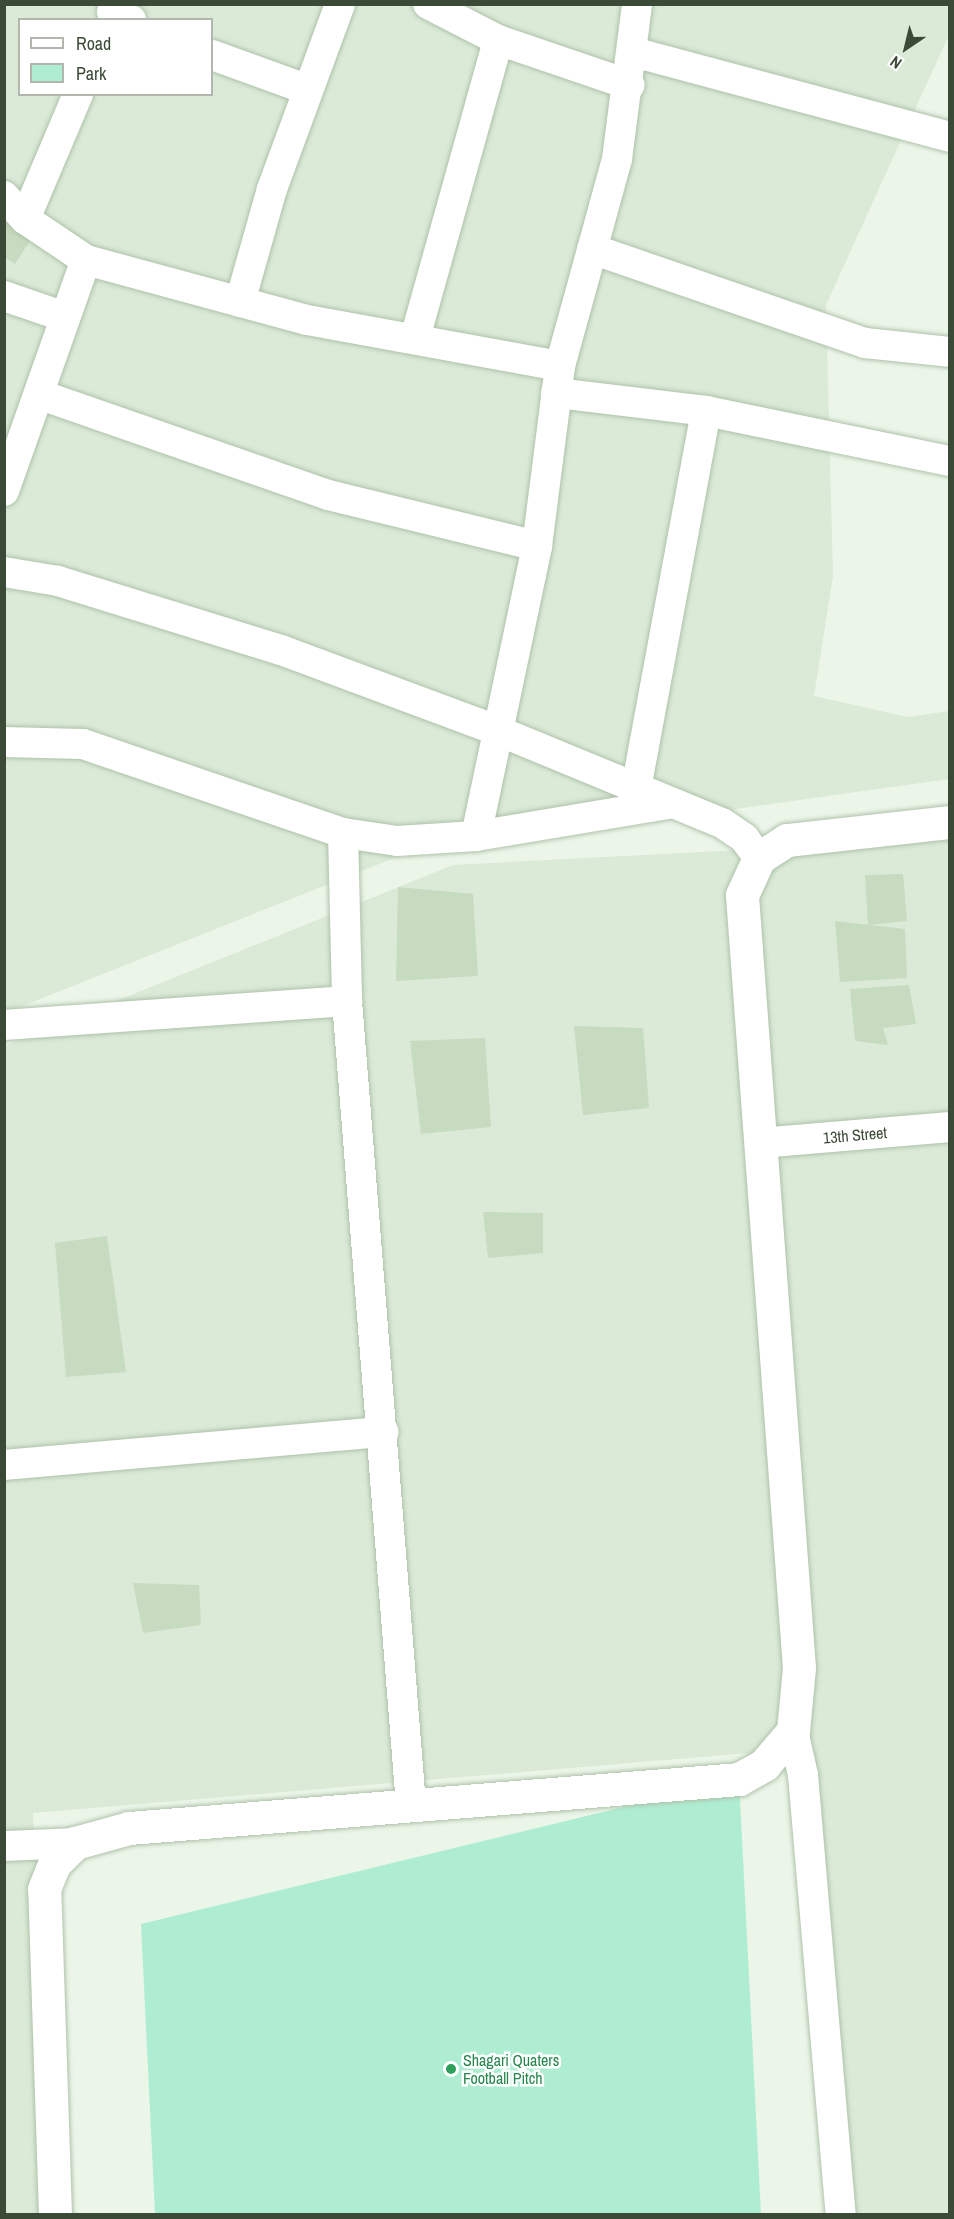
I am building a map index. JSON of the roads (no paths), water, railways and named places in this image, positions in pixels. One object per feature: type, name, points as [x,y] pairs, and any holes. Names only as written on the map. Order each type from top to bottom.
[{"type":"street","points":[[240,302],[306,89],[340,4]]},
{"type":"street","points":[[428,4],[498,40],[630,86]]},
{"type":"street","points":[[476,836],[501,732],[537,546],[558,380],[617,159],[630,86],[637,4]]},
{"type":"street","points":[[415,338],[498,40]]},
{"type":"street","points":[[633,52],[950,137]]},
{"type":"street","points":[[213,55],[306,89]]},
{"type":"street","points":[[25,219],[77,96]]},
{"type":"street","points":[[4,196],[25,219],[86,260],[240,302],[415,338],[558,380],[950,460]]},
{"type":"street","points":[[592,249],[866,343],[950,352]]},
{"type":"street","points":[[4,491],[40,395],[62,316],[86,260]]},
{"type":"street","points":[[4,296],[62,316]]},
{"type":"street","points":[[40,395],[328,495],[537,546]]},
{"type":"street","points":[[636,789],[705,411]]},
{"type":"street","points":[[4,572],[58,581],[281,650],[501,732],[668,804],[723,824],[744,838],[759,858]]},
{"type":"street","points":[[4,742],[82,744],[343,833],[397,842],[476,836],[668,804]]},
{"type":"street","points":[[841,2214],[803,1774],[793,1731],[799,1668],[742,895],[759,858],[787,840],[950,822]]},
{"type":"street","points":[[343,833],[347,1001],[384,1432],[411,1806]]},
{"type":"street","points":[[4,1025],[347,1001]]},
{"type":"street","name":"13th Street","points":[[760,1143],[950,1127]]},
{"type":"street","points":[[4,1465],[384,1432]]},
{"type":"street","points":[[4,1846],[75,1843],[129,1828],[739,1779],[764,1766],[793,1731]]},
{"type":"street","points":[[55,2214],[44,1889],[54,1864],[75,1843]]},
{"type":"place","name":"Shagari Quaters Football Pitch","points":[[451,2069]]}]
